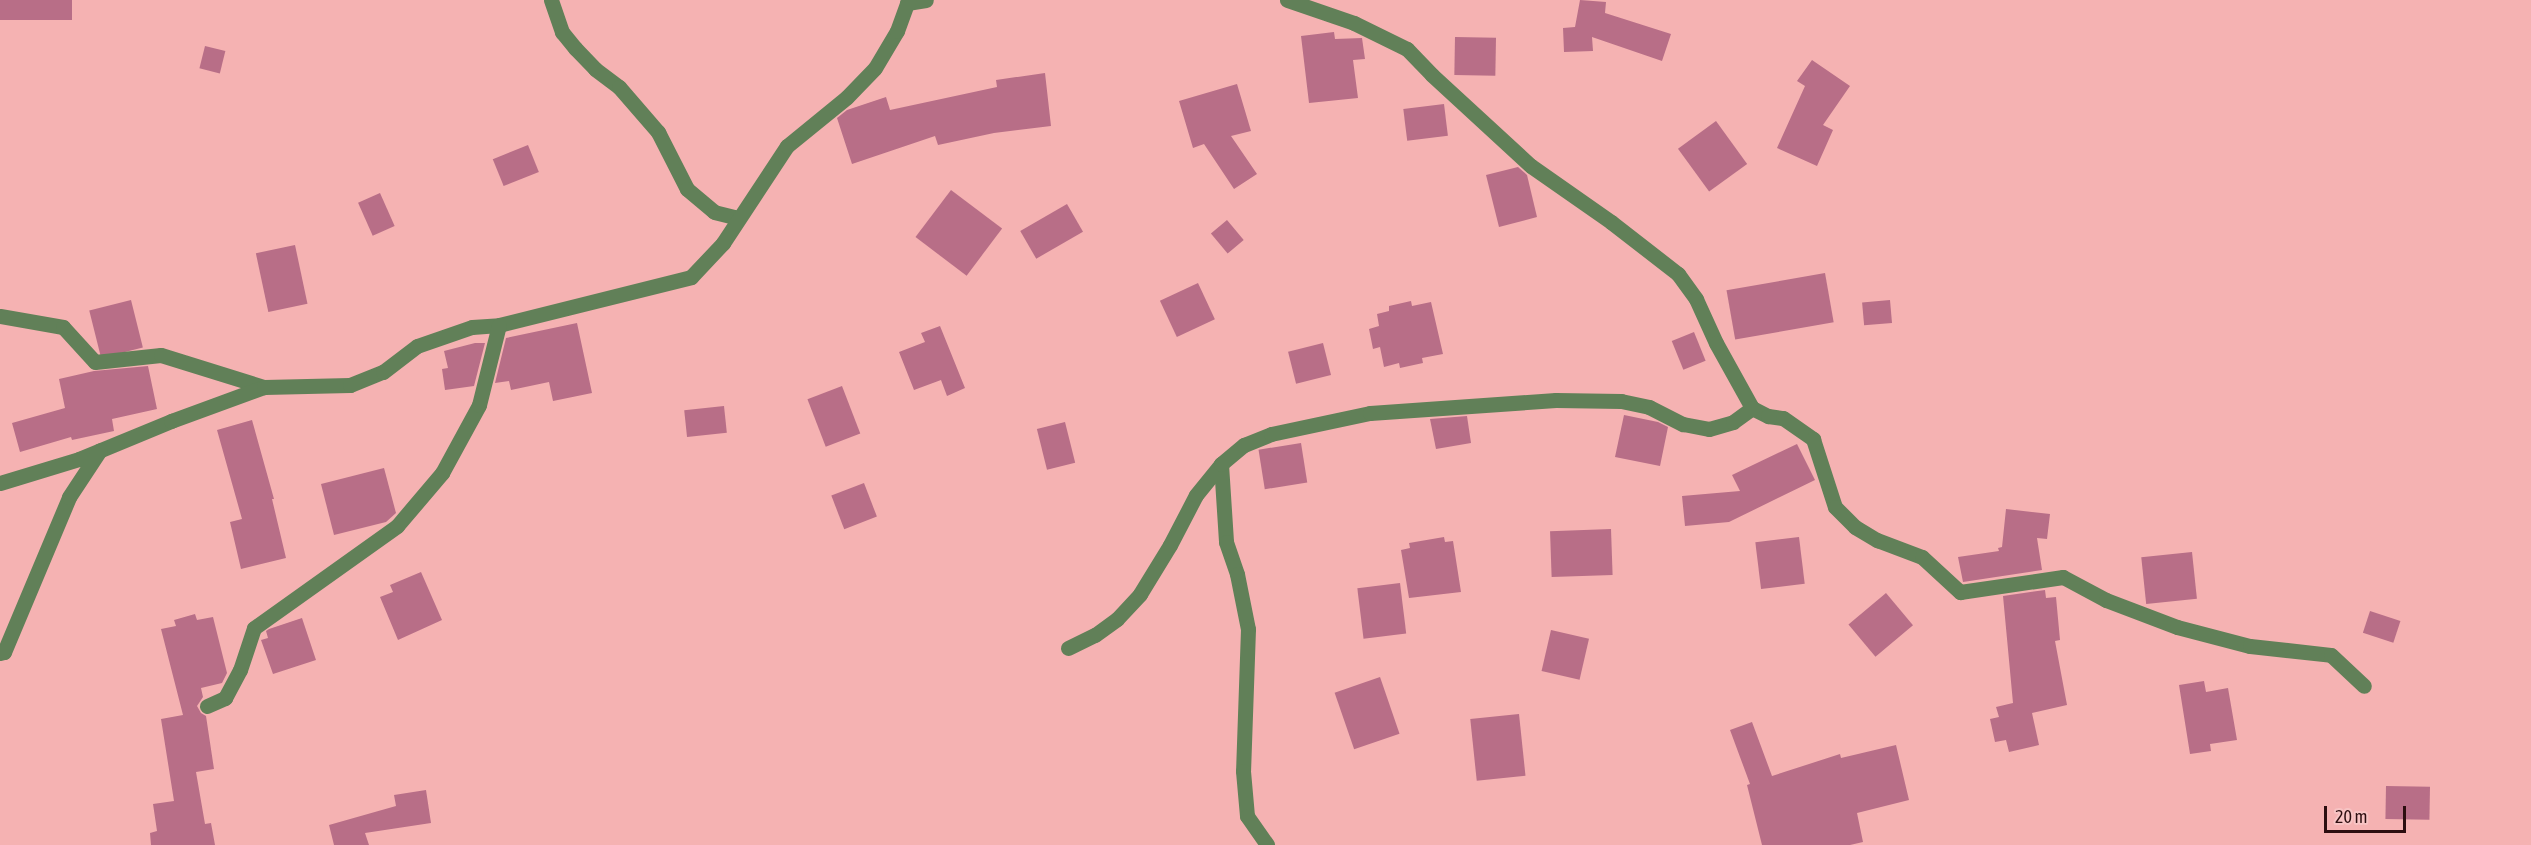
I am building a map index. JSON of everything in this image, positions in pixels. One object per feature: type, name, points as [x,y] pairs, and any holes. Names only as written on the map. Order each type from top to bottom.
[{"type":"street","points":[[551,0],[562,32],[596,69],[619,87],[658,132],[687,189],[714,212],[738,218]]},
{"type":"street","points":[[0,316],[63,327],[95,362],[161,355],[264,387],[350,385],[383,372],[417,346],[472,327],[499,325],[691,277],[723,243],[787,146],[847,97],[875,68],[897,32],[908,1],[926,0]]},
{"type":"street","points":[[1287,0],[1354,23],[1407,49],[1432,75],[1532,166],[1611,222],[1678,274],[1696,299],[1716,343],[1752,408],[1768,416],[1783,418],[1813,440],[1834,507],[1856,527],[1877,540],[1922,557],[1960,592],[2063,577],[2106,600],[2177,627],[2250,646],[2331,655],[2364,686]]},
{"type":"street","points":[[207,706],[225,698],[240,670],[254,628],[397,526],[442,473],[479,405],[499,325]]},
{"type":"street","points":[[0,483],[100,450],[264,387]]},
{"type":"street","points":[[1068,648],[1095,635],[1118,619],[1140,594],[1196,495],[1221,464],[1244,445],[1270,434],[1370,413],[1442,406],[1491,406],[1596,399],[1649,407],[1683,424],[1709,429],[1733,422],[1752,408]]},
{"type":"street","points":[[0,654],[4,652],[69,497],[100,450]]},
{"type":"street","points":[[1221,464],[1226,542],[1237,574],[1248,629],[1243,771],[1247,816],[1267,845]]},
{"type":"building","points":[[0,0],[72,0],[72,20],[0,20]]},
{"type":"building","points":[[1580,0],[1606,2],[1605,13],[1671,34],[1662,61],[1592,37],[1593,51],[1564,52],[1563,28],[1575,27]]},
{"type":"building","points":[[1334,32],[1335,39],[1362,38],[1365,59],[1353,60],[1358,98],[1309,103],[1301,36]]},
{"type":"building","points":[[1455,37],[1496,38],[1495,76],[1454,75]]},
{"type":"building","points":[[205,46],[225,51],[220,73],[199,68]]},
{"type":"building","points":[[1812,60],[1850,86],[1823,125],[1833,130],[1817,166],[1777,148],[1805,86],[1797,81]]},
{"type":"building","points":[[1045,73],[1051,126],[994,133],[938,145],[935,136],[852,164],[837,118],[847,110],[886,97],[890,110],[997,87],[996,80]]},
{"type":"building","points":[[1237,84],[1251,131],[1231,136],[1257,174],[1234,189],[1204,144],[1193,148],[1179,101]]},
{"type":"building","points":[[1444,104],[1448,136],[1407,141],[1403,109]]},
{"type":"building","points":[[1716,121],[1747,164],[1709,192],[1678,149]]},
{"type":"building","points":[[528,145],[539,172],[504,186],[493,159]]},
{"type":"building","points":[[1518,167],[1527,175],[1537,217],[1499,227],[1486,175]]},
{"type":"building","points":[[951,190],[1002,229],[967,276],[915,237]]},
{"type":"building","points":[[380,193],[395,226],[373,236],[358,203]]},
{"type":"building","points":[[1067,204],[1083,232],[1036,259],[1020,231]]},
{"type":"building","points":[[1227,220],[1244,240],[1228,253],[1211,233]]},
{"type":"building","points":[[295,245],[307,304],[268,312],[256,253]]},
{"type":"building","points":[[1825,273],[1834,322],[1735,340],[1727,290]]},
{"type":"building","points":[[1198,283],[1215,319],[1177,337],[1160,301]]},
{"type":"building","points":[[131,300],[143,348],[101,358],[89,310]]},
{"type":"building","points":[[1890,300],[1892,323],[1864,325],[1862,302]]},
{"type":"building","points":[[1411,301],[1412,306],[1431,302],[1443,354],[1422,358],[1423,363],[1400,368],[1399,363],[1384,367],[1380,347],[1373,349],[1369,329],[1379,326],[1377,314],[1389,311],[1389,306]]},
{"type":"building","points":[[577,323],[592,393],[553,401],[549,382],[511,390],[509,381],[495,383],[506,338]]},
{"type":"building","points":[[940,326],[965,388],[947,396],[941,380],[914,390],[899,352],[925,342],[921,333]]},
{"type":"building","points":[[1694,332],[1706,361],[1683,370],[1672,341]]},
{"type":"building","points":[[475,343],[485,343],[474,386],[445,390],[442,369],[448,368],[444,351]]},
{"type":"building","points":[[1323,343],[1331,375],[1296,384],[1288,352]]},
{"type":"building","points":[[148,366],[157,409],[112,419],[114,431],[72,440],[71,437],[20,452],[12,423],[65,408],[59,379],[94,371]]},
{"type":"building","points":[[842,386],[860,434],[826,447],[807,399]]},
{"type":"building","points":[[724,406],[727,433],[687,437],[684,410]]},
{"type":"building","points":[[1624,415],[1658,422],[1668,427],[1660,466],[1615,457]]},
{"type":"building","points":[[1467,416],[1471,443],[1436,449],[1430,419]]},
{"type":"building","points":[[252,420],[274,499],[272,499],[286,558],[241,569],[230,522],[242,519],[217,430]]},
{"type":"building","points":[[1065,422],[1075,463],[1047,470],[1037,429]]},
{"type":"building","points":[[1301,443],[1307,483],[1265,489],[1259,450]]},
{"type":"building","points":[[1797,444],[1815,480],[1729,522],[1685,526],[1682,496],[1740,491],[1732,475]]},
{"type":"building","points":[[384,468],[396,513],[386,522],[334,535],[321,484]]},
{"type":"building","points":[[864,483],[877,517],[844,529],[831,496]]},
{"type":"building","points":[[2006,509],[2050,514],[2047,539],[2037,538],[2042,570],[1963,582],[1958,557],[1999,551],[1998,548],[2002,547]]},
{"type":"building","points":[[1611,529],[1613,575],[1552,577],[1550,531]]},
{"type":"building","points":[[1444,537],[1445,542],[1453,541],[1461,592],[1409,598],[1401,550],[1410,548],[1409,543]]},
{"type":"building","points":[[1799,537],[1805,584],[1761,589],[1755,542]]},
{"type":"building","points":[[2192,552],[2197,599],[2146,604],[2141,557]]},
{"type":"building","points":[[421,572],[442,620],[398,640],[380,597],[393,592],[390,585]]},
{"type":"building","points":[[1400,583],[1406,634],[1364,639],[1357,588]]},
{"type":"building","points":[[2045,590],[2046,598],[2056,597],[2060,640],[2055,641],[2067,705],[2032,713],[2039,745],[2009,752],[2006,740],[1995,742],[1990,719],[1999,717],[1996,707],[2013,703],[2003,596]]},
{"type":"building","points":[[1886,593],[1913,625],[1875,657],[1848,624]]},
{"type":"building","points":[[2370,611],[2400,621],[2393,643],[2363,633]]},
{"type":"building","points":[[195,614],[197,620],[213,617],[227,673],[222,683],[201,688],[203,697],[197,706],[206,716],[214,769],[196,772],[205,824],[211,823],[215,845],[151,845],[150,833],[157,831],[153,804],[174,801],[161,719],[183,715],[161,629],[176,626],[174,620]]},
{"type":"building","points":[[302,618],[316,660],[273,674],[261,640],[268,638],[266,631],[269,629]]},
{"type":"building","points":[[1551,630],[1589,639],[1580,680],[1542,671]]},
{"type":"building","points":[[1380,677],[1400,734],[1354,749],[1335,693]]},
{"type":"building","points":[[2204,681],[2206,692],[2228,688],[2237,740],[2210,744],[2211,751],[2190,754],[2179,685]]},
{"type":"building","points":[[1519,714],[1525,776],[1477,781],[1470,719]]},
{"type":"building","points":[[1752,722],[1772,776],[1840,754],[1841,758],[1896,745],[1909,800],[1857,813],[1863,842],[1850,845],[1762,845],[1747,785],[1750,784],[1730,730]]},
{"type":"building","points":[[2386,786],[2430,787],[2429,820],[2385,819]]},
{"type":"building","points":[[426,790],[431,823],[365,833],[369,845],[334,845],[329,825],[396,806],[394,795]]}]
